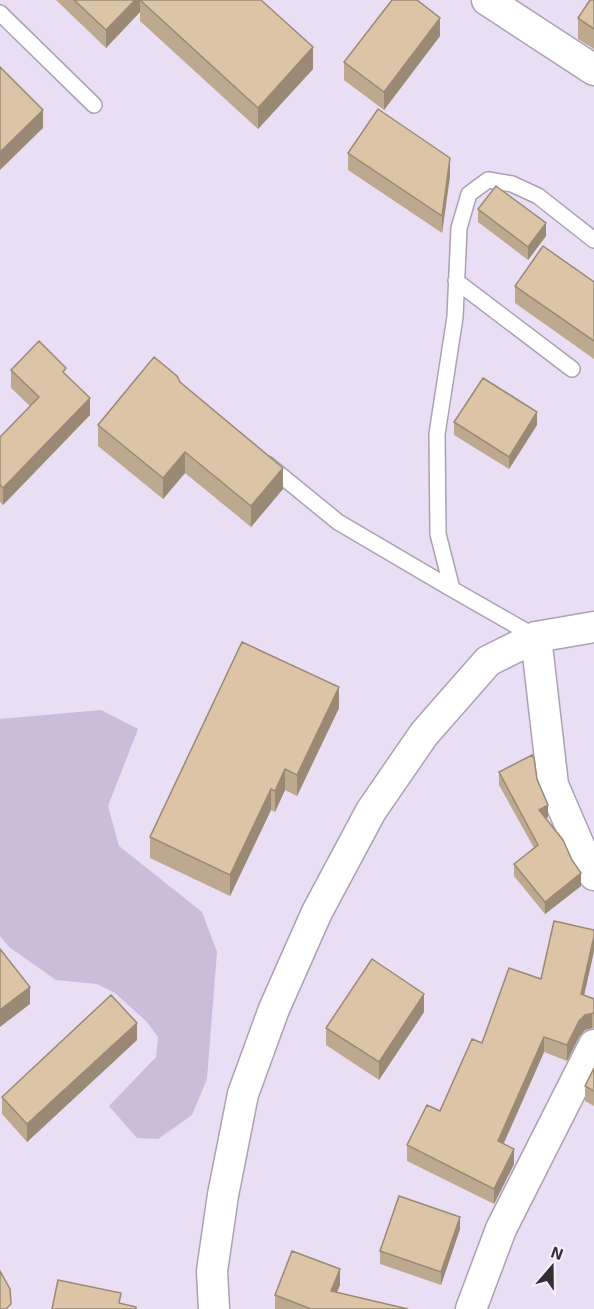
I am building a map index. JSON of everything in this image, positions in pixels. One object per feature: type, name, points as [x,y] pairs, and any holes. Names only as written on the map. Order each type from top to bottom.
[{"type":"street","points":[[487,0],[594,70]]},
{"type":"street","points":[[214,1309],[212,1271],[223,1195],[243,1094],[274,1009],[317,912],[371,811],[424,734],[488,661],[536,637],[594,627]]},
{"type":"street","points":[[536,637],[553,785],[587,864],[594,875]]},
{"type":"street","points":[[471,1309],[501,1229],[594,1045]]},
{"type":"lane","points":[[0,13],[94,105]]},
{"type":"lane","points":[[452,589],[438,534],[437,434],[455,317],[459,228],[469,194],[488,180],[513,184],[538,196],[594,240]]},
{"type":"lane","points":[[456,281],[572,369]]},
{"type":"lane","points":[[258,456],[338,522],[536,637]]},
{"type":"shaded area","points":[[101,710],[138,729],[108,806],[119,846],[202,912],[217,952],[207,1079],[192,1115],[158,1139],[137,1138],[109,1106],[156,1057],[158,1037],[146,1021],[115,993],[97,984],[56,980],[9,947],[0,936],[0,719]]},
{"type":"building","points":[[74,0],[135,0],[106,30]]},
{"type":"building","points":[[140,0],[261,0],[313,47],[258,108]]},
{"type":"building","points":[[392,0],[417,0],[440,18],[384,92],[344,62]]},
{"type":"building","points":[[590,0],[594,0],[594,29],[578,18]]},
{"type":"building","points":[[0,67],[43,110],[0,152]]},
{"type":"building","points":[[378,109],[450,158],[442,216],[348,153]]},
{"type":"building","points":[[496,186],[546,223],[528,247],[478,209]]},
{"type":"building","points":[[543,246],[594,282],[594,341],[515,286]]},
{"type":"building","points":[[39,341],[66,368],[63,372],[90,398],[3,488],[0,485],[0,437],[39,397],[11,370]]},
{"type":"building","points":[[154,357],[177,376],[180,382],[283,468],[251,506],[185,452],[163,478],[98,425]]},
{"type":"building","points":[[483,378],[537,412],[509,457],[454,422]]},
{"type":"building","points":[[242,642],[339,687],[297,775],[285,769],[275,791],[271,789],[230,875],[150,837]]},
{"type":"building","points":[[532,755],[537,779],[548,805],[539,810],[563,840],[581,873],[545,902],[514,864],[538,845],[499,772]]},
{"type":"building","points":[[554,921],[594,930],[581,994],[594,999],[594,1013],[585,1015],[579,1021],[567,1045],[544,1037],[498,1141],[514,1149],[494,1189],[407,1145],[427,1105],[440,1111],[472,1039],[482,1043],[509,968],[541,979]]},
{"type":"building","points":[[0,949],[30,987],[0,1010]]},
{"type":"building","points":[[372,959],[424,994],[379,1062],[326,1028]]},
{"type":"building","points":[[111,995],[137,1023],[27,1124],[2,1097]]},
{"type":"building","points":[[594,1068],[594,1091],[585,1086]]},
{"type":"building","points":[[399,1196],[460,1217],[441,1272],[380,1251]]},
{"type":"building","points":[[292,1251],[340,1269],[331,1291],[408,1309],[311,1309],[275,1295]]},
{"type":"building","points":[[0,1271],[10,1289],[11,1304],[6,1309],[0,1309]]},
{"type":"building","points":[[58,1280],[121,1293],[119,1303],[136,1307],[136,1309],[52,1309]]}]
